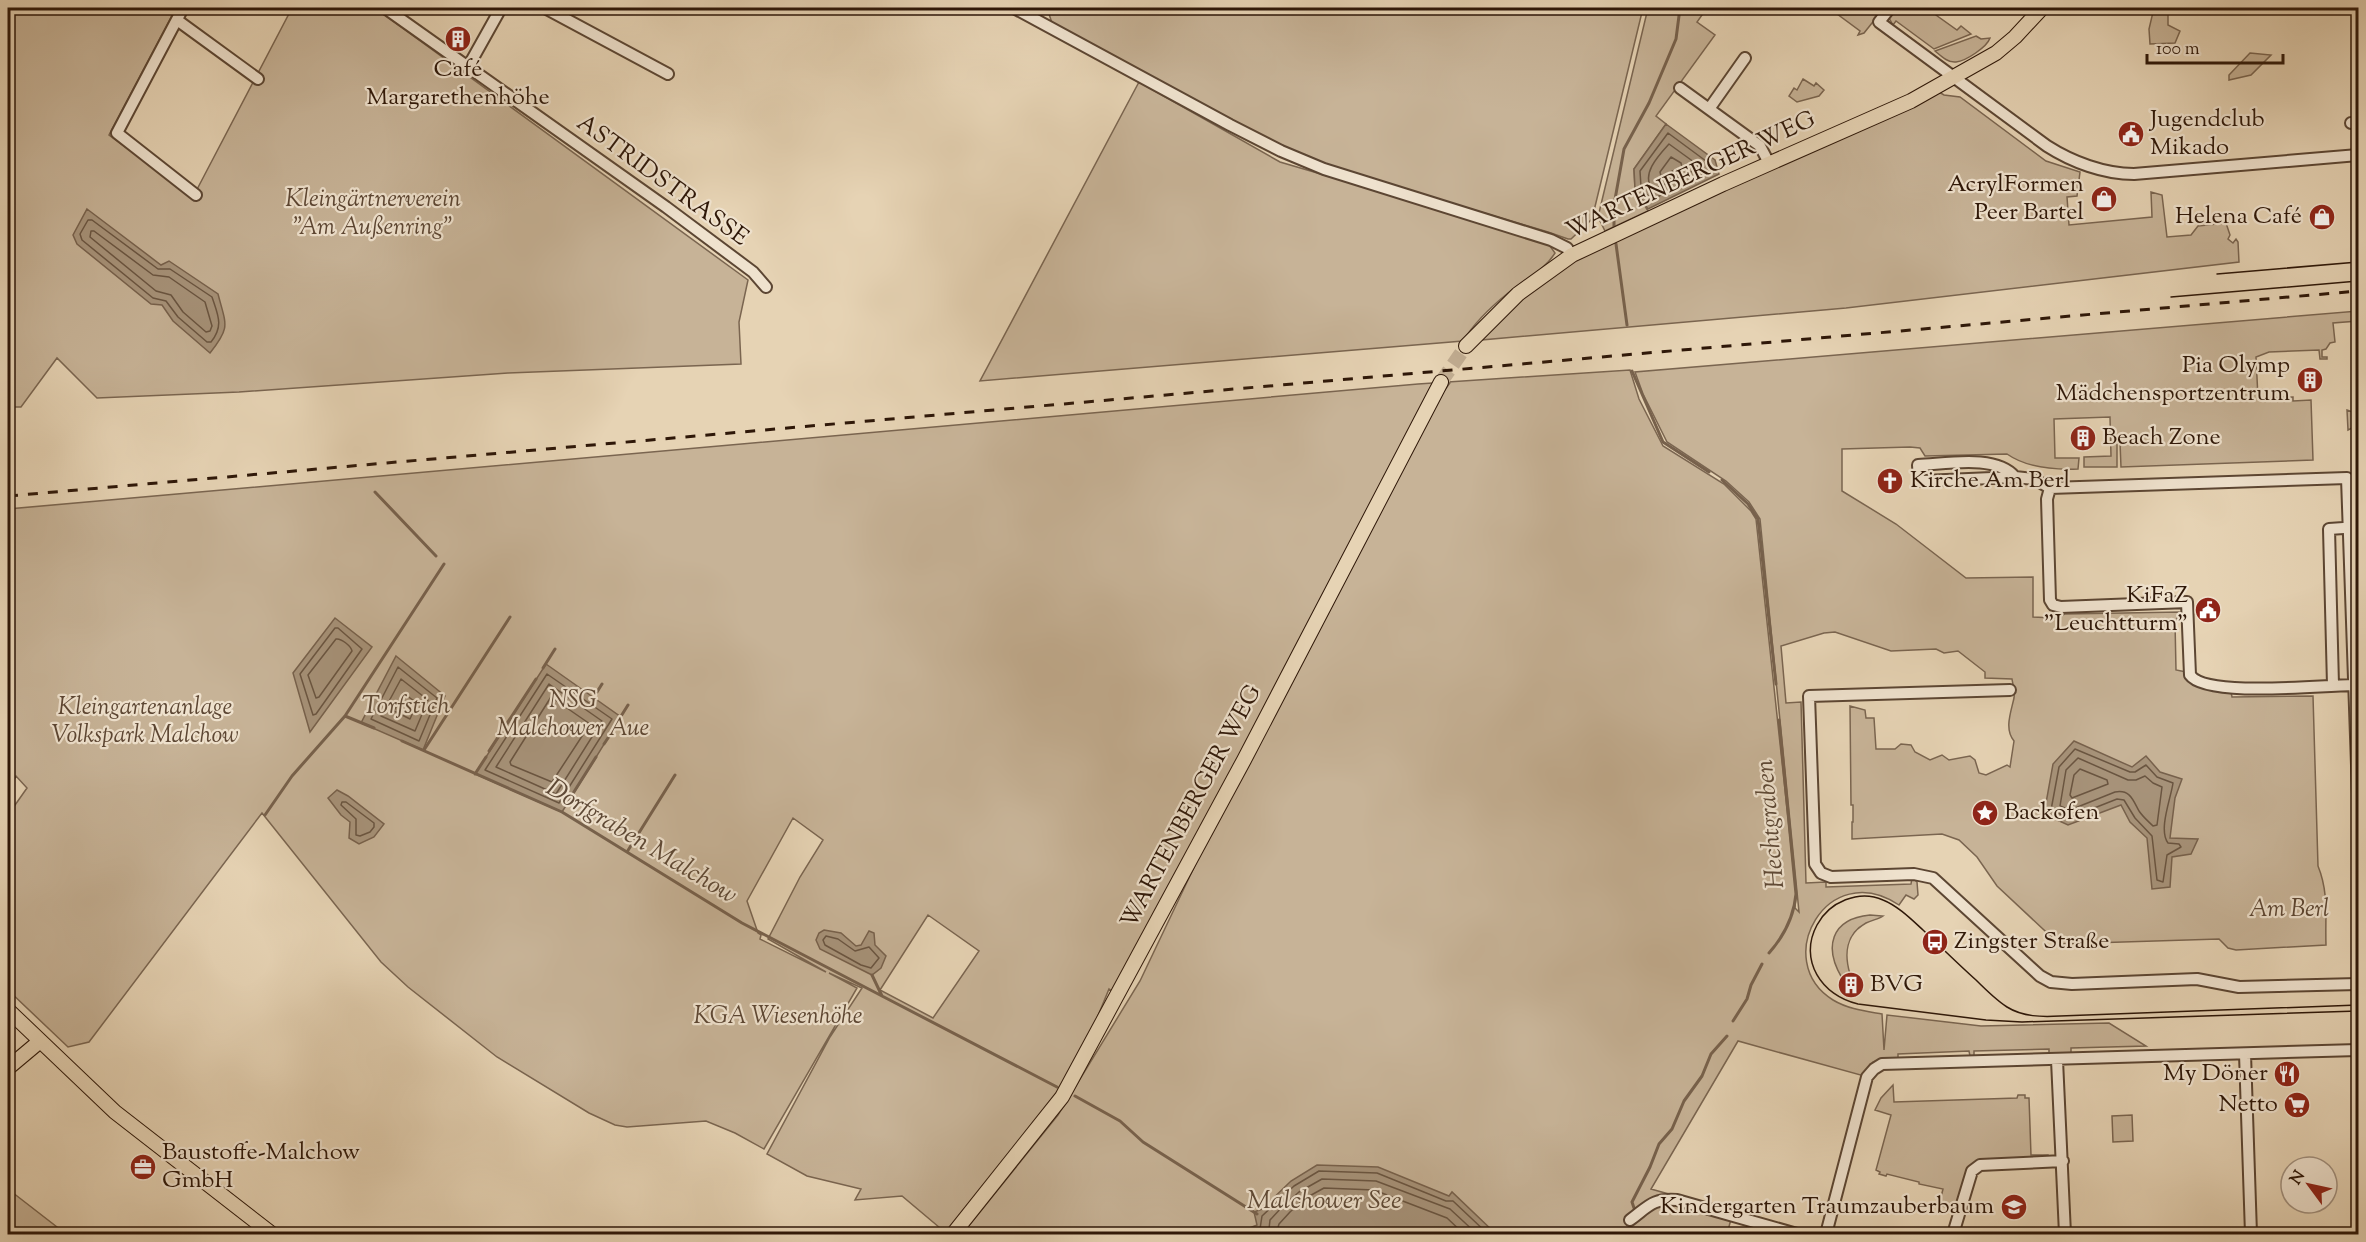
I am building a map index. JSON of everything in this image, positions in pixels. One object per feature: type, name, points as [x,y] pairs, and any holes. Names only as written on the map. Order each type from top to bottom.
[{"type":"main road","name":"WARTENBERGER WEG","points":[[1466,346],[1518,294],[1572,255],[1769,163],[1911,101],[1996,53],[2015,38],[2042,8]]},
{"type":"main road","name":"WARTENBERGER WEG","points":[[953,1234],[1062,1097],[1442,382]]},
{"type":"main road","points":[[8,1010],[39,1042],[125,1120],[272,1234]]},
{"type":"main road","points":[[8,1068],[39,1042]]},
{"type":"street","points":[[183,8],[117,133],[196,195]]},
{"type":"street","name":"ASTRIDSTRASSE","points":[[385,8],[675,214],[753,272],[766,287]]},
{"type":"street","points":[[468,67],[501,8]]},
{"type":"street","points":[[545,8],[668,74]]},
{"type":"street","points":[[1014,8],[1301,160],[1551,240],[1567,248],[1572,255]]},
{"type":"street","points":[[1890,8],[1879,22],[2061,155],[2111,171],[2134,174],[2358,155]]},
{"type":"street","points":[[177,20],[258,79]]},
{"type":"street","points":[[1709,109],[1745,58]]},
{"type":"street","points":[[1680,88],[1760,146],[1769,163]]},
{"type":"street","points":[[2014,477],[2005,468],[1988,463],[1918,465],[1919,481],[2034,478],[2050,488],[2347,478],[2354,527],[2358,794]]},
{"type":"street","points":[[2050,488],[2047,499],[2050,600],[2053,605],[2061,607],[2187,602],[2190,675],[2196,681],[2236,689],[2355,685]]},
{"type":"street","points":[[2333,685],[2328,529],[2354,527]]},
{"type":"street","points":[[2010,690],[1809,696],[1815,864],[1818,869],[1831,877],[1914,874],[1933,878],[2040,976],[2051,982],[2072,984],[2197,979],[2239,987],[2358,984]]},
{"type":"street","points":[[1826,1234],[1867,1077],[1882,1064],[2358,1050]]},
{"type":"street","points":[[2245,1054],[2251,1234]]},
{"type":"street","points":[[2057,1060],[2065,1234]]},
{"type":"street","points":[[1953,1234],[1972,1171],[1976,1167],[2063,1161]]},
{"type":"street","points":[[1630,1220],[1652,1203],[1677,1200],[1797,1234]]},
{"type":"green space","name":"Kleingärtnerverein \"Am Außenring\"","points":[[8,8],[176,8],[109,135],[193,197],[292,8],[375,8],[748,280],[739,322],[741,364],[508,373],[239,392],[97,398],[57,358],[21,407],[8,407]]},
{"type":"green space","points":[[1053,8],[1643,8],[1592,219],[1571,239],[1568,239],[1334,168],[1273,142],[1052,23],[1049,14]]},
{"type":"green space","points":[[1648,8],[1707,8],[1697,22],[1715,35],[1656,116],[1666,124],[1634,169],[1635,189],[1648,211],[1605,231],[1598,217]]},
{"type":"green space","points":[[1829,8],[1884,8],[1864,33],[1858,35],[1860,31]]},
{"type":"green space","points":[[1895,8],[1926,8],[1957,30],[1961,26],[1971,34],[1934,49],[1896,21],[1893,25],[1889,18]]},
{"type":"green space","points":[[2153,12],[2168,13],[2168,25],[2180,31],[2175,43],[2150,44],[2149,29]]},
{"type":"green space","points":[[1976,36],[1981,39],[1990,38],[1981,49],[1960,61],[1945,59],[1935,51]]},
{"type":"green space","points":[[2250,53],[2271,55],[2251,75],[2229,80],[2229,75]]},
{"type":"green space","points":[[1803,79],[1814,86],[1816,83],[1824,90],[1819,96],[1797,102],[1789,96],[1794,88],[1797,90]]},
{"type":"green space","points":[[1139,82],[1280,162],[1525,234],[1550,246],[1555,253],[1540,270],[1490,309],[1463,341],[980,381]]},
{"type":"green space","points":[[1939,92],[1960,97],[2046,161],[2080,172],[2077,196],[2067,197],[2069,225],[2152,217],[2151,192],[2162,195],[2167,237],[2191,235],[2198,226],[2226,223],[2230,235],[2228,239],[2233,243],[2236,239],[2238,242],[2239,262],[1846,308],[1481,340],[1530,292],[1584,254]]},
{"type":"green space","points":[[2358,311],[2358,321],[2333,323],[2335,342],[2322,350],[2322,357],[2327,357],[2327,359],[2320,359],[2319,350],[2269,352],[2256,357],[2258,398],[2293,397],[2293,401],[2311,400],[2313,460],[2121,467],[2120,442],[2117,443],[2117,467],[2084,467],[2084,457],[2111,456],[2110,417],[2054,419],[2055,458],[2079,458],[2078,469],[2041,467],[2015,459],[2007,454],[1925,456],[1920,448],[1910,447],[1842,449],[1842,491],[1896,524],[1966,578],[2033,577],[2033,617],[2055,618],[2065,614],[2181,612],[2175,622],[2176,670],[2186,672],[2194,682],[2205,688],[2231,692],[2232,697],[2313,696],[2318,866],[2325,895],[2326,945],[2236,950],[2228,948],[2219,939],[2059,944],[1997,886],[1977,857],[1959,840],[1942,834],[1852,839],[1850,706],[1865,710],[1866,718],[1874,718],[1876,749],[1895,749],[1901,744],[1911,745],[1915,752],[1930,760],[1942,755],[1949,760],[1970,756],[1975,760],[1979,773],[1986,775],[2007,765],[2010,767],[2014,741],[2009,726],[2014,691],[2012,679],[1985,678],[1985,672],[1958,651],[1944,653],[1936,649],[1891,651],[1835,632],[1781,646],[1786,703],[1801,702],[1806,883],[1826,882],[1826,887],[1911,884],[1912,878],[1917,882],[1918,895],[1914,899],[1906,895],[1899,905],[1873,894],[1849,894],[1830,904],[1815,920],[1807,940],[1807,962],[1815,983],[1833,1000],[1845,1006],[1882,1014],[1884,1050],[1887,1015],[1981,1026],[2109,1023],[2146,1046],[2071,1048],[2071,1053],[2049,1054],[2049,1049],[1974,1051],[1974,1056],[1970,1056],[1969,1051],[1898,1054],[1898,1059],[1884,1060],[1884,1058],[1873,1062],[1864,1076],[1738,1041],[1651,1189],[1733,1212],[1727,1234],[963,1233],[1058,1115],[1140,981],[1198,859],[1113,992],[1109,989],[1095,1023],[1059,1092],[946,1233],[902,1196],[855,1200],[861,1189],[807,1176],[767,1154],[830,1037],[862,988],[829,973],[857,988],[764,1149],[735,1133],[706,1121],[627,1127],[615,1125],[589,1113],[497,1057],[408,987],[381,962],[262,813],[89,1042],[68,1047],[8,990],[8,815],[27,788],[16,776],[8,793],[8,509],[1418,384],[1630,370],[1639,399],[1663,446],[1724,484],[1756,519],[1796,893],[1795,908],[1799,912],[1760,519],[1749,502],[1726,481],[1667,442],[1643,394],[1635,372]],"holes":[[[793,818],[823,840],[800,877],[768,939],[826,972],[760,939],[761,935],[758,933],[747,901]],[[928,915],[979,951],[933,1018],[880,990]]]},
{"type":"green space","points":[[2347,410],[2358,414],[2358,421],[2352,421],[2352,428],[2348,430]]},
{"type":"green space","points":[[1870,915],[1883,916],[1866,923],[1854,933],[1847,952],[1850,974],[1842,978],[1833,956],[1834,937],[1846,922]]},
{"type":"green space","points":[[1893,1085],[1894,1102],[2017,1098],[2018,1095],[2025,1095],[2025,1098],[2029,1098],[2031,1155],[2048,1155],[2048,1158],[1978,1161],[1956,1210],[1939,1205],[1943,1189],[1887,1174],[1886,1176],[1879,1174],[1880,1172],[1876,1170],[1891,1115],[1875,1110],[1881,1098]]},
{"type":"green space","points":[[2132,1115],[2133,1141],[2113,1142],[2112,1116]]},
{"type":"green space","points":[[8,1189],[66,1234],[8,1234]]},
{"type":"water","points":[[1666,124],[1715,160],[1719,174],[1648,209],[1635,189],[1634,169]]},
{"type":"water","points":[[87,209],[161,265],[169,261],[218,294],[225,325],[221,337],[210,353],[173,321],[162,305],[151,304],[77,244],[73,235]]},
{"type":"water","name":"Torfstich","points":[[335,618],[372,647],[310,732],[293,673]]},
{"type":"water","name":"Torfstich","points":[[396,656],[445,696],[423,750],[361,723]]},
{"type":"water","points":[[546,664],[621,717],[562,812],[475,774]]},
{"type":"water","name":"Am Berl","points":[[2074,741],[2132,767],[2146,756],[2160,772],[2182,779],[2175,798],[2170,838],[2198,839],[2191,854],[2172,857],[2170,887],[2152,889],[2147,838],[2130,822],[2121,805],[2068,825],[2044,814],[2053,764]]},
{"type":"water","points":[[337,790],[384,824],[374,837],[359,844],[349,838],[350,822],[341,815],[328,798]]},
{"type":"water","points":[[824,930],[841,933],[856,946],[861,945],[869,931],[874,933],[875,945],[886,956],[881,968],[872,975],[820,949],[816,940],[819,933]]},
{"type":"water","name":"Malchower See","points":[[1317,1165],[1378,1167],[1449,1196],[1452,1192],[1496,1234],[1242,1234],[1242,1231],[1257,1225],[1254,1212],[1262,1209],[1291,1181]]},
{"type":"waterway","name":"Hechtgraben","points":[[1614,227],[1614,205],[1624,149],[1649,103],[1676,39],[1680,8]]},
{"type":"waterway","name":"Hechtgraben","points":[[1616,244],[1627,325]]},
{"type":"waterway","name":"Hechtgraben","points":[[1632,371],[1663,442],[1709,472]]},
{"type":"waterway","points":[[1444,390],[1449,383]]},
{"type":"waterway","name":"Hechtgraben","points":[[1722,480],[1748,504],[1758,519],[1776,684]]},
{"type":"waterway","name":"Dorfgraben Malchow","points":[[375,492],[436,556]]},
{"type":"waterway","points":[[265,815],[292,776],[345,716],[444,564]]},
{"type":"waterway","points":[[424,750],[510,617]]},
{"type":"waterway","points":[[543,668],[555,649]]},
{"type":"waterway","points":[[489,751],[536,679]]},
{"type":"waterway","points":[[592,700],[602,684]]},
{"type":"waterway","points":[[618,721],[628,705]]},
{"type":"waterway","name":"Dorfgraben Malchow","points":[[345,716],[374,728]]},
{"type":"waterway","name":"Hechtgraben","points":[[1769,953],[1787,925],[1796,894],[1779,720]]},
{"type":"waterway","points":[[604,744],[612,732]]},
{"type":"waterway","name":"Dorfgraben Malchow","points":[[402,741],[562,812],[742,923],[882,996]]},
{"type":"waterway","points":[[475,774],[486,757]]},
{"type":"waterway","points":[[572,795],[596,757]]},
{"type":"waterway","points":[[627,852],[675,775]]},
{"type":"waterway","name":"Hechtgraben","points":[[1733,1021],[1747,999],[1751,985],[1762,964]]},
{"type":"waterway","name":"Dorfgraben Malchow","points":[[872,975],[882,996],[1057,1087]]},
{"type":"waterway","name":"Hechtgraben","points":[[1634,1208],[1632,1202],[1659,1144],[1672,1129],[1684,1101],[1702,1076],[1711,1054],[1727,1036]]},
{"type":"waterway","name":"Dorfgraben Malchow","points":[[1075,1096],[1120,1121],[1143,1142],[1257,1214]]},
{"type":"tunnel","points":[[1441,382],[1466,346]]},
{"type":"tram line","points":[[2217,274],[2358,262]]},
{"type":"tram line","points":[[2171,297],[2358,281]]},
{"type":"tram line","points":[[2358,1005],[2053,1016],[2026,1015],[2013,1010],[1995,998],[1899,909],[1883,900],[1864,896],[1837,904],[1822,917],[1812,938],[1810,951],[1812,963],[1824,985],[1845,1000],[1858,1004],[1986,1020],[2022,1022],[2358,1011]]},
{"type":"railway","points":[[8,496],[2358,291]]},
{"type":"place","name":"Café Margarethenhöhe","points":[[458,39]]},
{"type":"place","name":"Jugendclub Mikado","points":[[2131,134]]},
{"type":"place","name":"AcrylFormen Peer Bartel","points":[[2104,199]]},
{"type":"place","name":"Helena Café","points":[[2322,217]]},
{"type":"place","name":"Pia Olymp Mädchensportzentrum","points":[[2310,380]]},
{"type":"place","name":"Beach Zone","points":[[2083,438]]},
{"type":"place","name":"Kirche Am Berl","points":[[1890,481]]},
{"type":"place","name":"KiFaZ \"Leuchtturm\"","points":[[2208,610]]},
{"type":"place","name":"Backofen","points":[[1985,813]]},
{"type":"place","name":"Zingster Straße","points":[[1935,942]]},
{"type":"place","name":"BVG","points":[[1851,985]]},
{"type":"place","name":"My Döner","points":[[2287,1074]]},
{"type":"place","name":"Netto","points":[[2297,1105]]},
{"type":"place","name":"Baustoffe-Malchow GmbH","points":[[143,1167]]},
{"type":"place","name":"Kindergarten Traumzauberbaum","points":[[2014,1207]]},
{"type":"park label","name":"NSG Malchower Aue","points":[[573,715]]},
{"type":"park label","name":"Kleingartenanlage Volkspark Malchow","points":[[145,722]]},
{"type":"park label","name":"KGA Wiesenhöhe","points":[[778,1017]]}]
